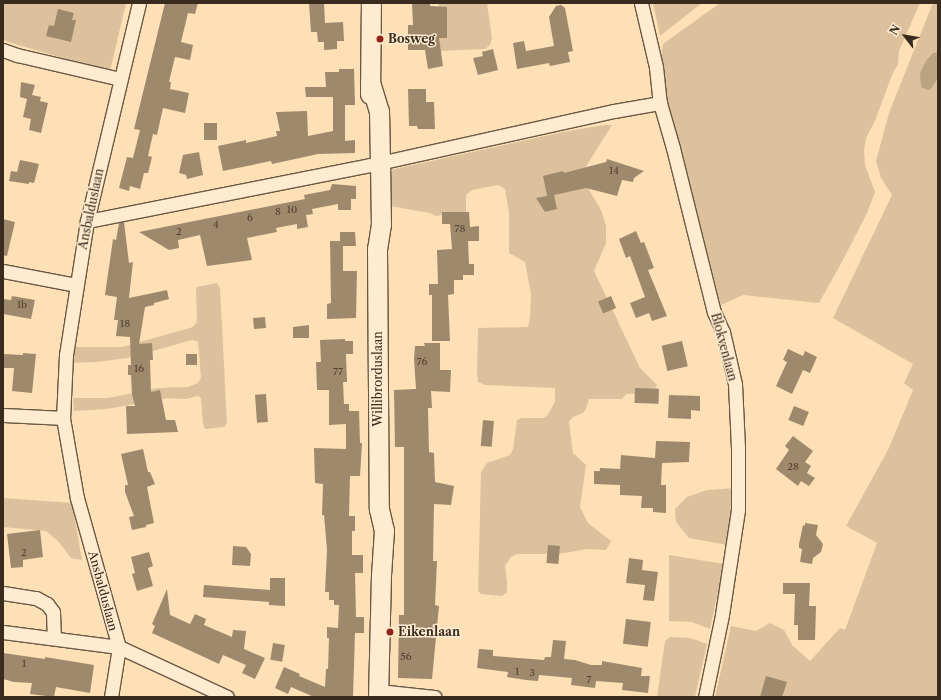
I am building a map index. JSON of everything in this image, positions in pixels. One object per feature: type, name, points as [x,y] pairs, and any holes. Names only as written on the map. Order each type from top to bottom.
[{"type":"main road","name":"Willibrorduslaan","points":[[371,3],[370,82],[375,163],[370,210],[377,249],[379,509],[384,530],[381,575],[378,694]]},
{"type":"street","name":"Ansbalduslaan","points":[[139,3],[87,222],[66,355],[63,418],[78,498],[119,647],[227,697]]},
{"type":"street","name":"Blokvenlaan","points":[[641,3],[656,67],[660,103],[673,148],[714,312],[722,332],[734,384],[738,447],[738,510],[722,615],[704,697]]},
{"type":"street","points":[[3,50],[17,56],[120,80]]},
{"type":"street","points":[[87,222],[375,163],[614,111],[660,103]]},
{"type":"street","points":[[3,271],[76,285]]},
{"type":"street","points":[[3,415],[63,418]]},
{"type":"street","points":[[3,593],[36,598],[47,604],[53,612],[54,638]]},
{"type":"street","points":[[3,632],[119,647],[111,697]]},
{"type":"street","points":[[378,694],[435,697]]},
{"type":"shaded area","points":[[3,3],[126,3],[111,67],[108,71],[8,42],[3,39]]},
{"type":"shaded area","points":[[439,3],[487,3],[492,38],[490,45],[485,49],[440,51],[436,43]]},
{"type":"shaded area","points":[[653,3],[702,3],[660,36]]},
{"type":"shaded area","points":[[720,3],[920,3],[899,51],[898,64],[892,75],[875,121],[866,138],[864,150],[865,165],[875,192],[867,213],[819,303],[743,295],[721,305],[659,71],[663,44]]},
{"type":"shaded area","points":[[933,3],[938,3],[938,52],[933,53],[932,88],[938,78],[938,697],[715,697],[731,626],[756,631],[770,623],[784,630],[792,645],[810,661],[840,628],[845,630],[877,543],[846,526],[888,450],[911,395],[913,390],[904,383],[913,364],[833,318],[892,195],[881,178],[876,161],[889,113]]},
{"type":"shaded area","points":[[938,52],[938,78],[932,88],[928,90],[921,87],[920,73],[926,61],[933,53]]},
{"type":"shaded area","points":[[612,125],[585,168],[585,183],[601,210],[606,226],[606,243],[594,271],[640,368],[657,385],[653,393],[626,394],[622,399],[589,399],[583,413],[573,417],[569,422],[573,453],[586,465],[580,507],[588,523],[611,541],[606,550],[587,549],[559,554],[517,554],[511,557],[505,566],[507,592],[502,596],[481,594],[478,591],[481,472],[487,463],[510,455],[513,449],[517,420],[522,418],[543,418],[547,416],[555,402],[555,388],[485,385],[478,382],[478,328],[528,327],[530,317],[531,294],[525,262],[509,253],[509,212],[505,189],[498,185],[472,190],[466,195],[466,212],[435,216],[430,213],[390,206],[390,170],[563,132]]},
{"type":"shaded area","points":[[217,283],[220,288],[227,423],[224,427],[205,429],[203,424],[201,398],[198,396],[186,399],[167,398],[107,409],[74,411],[73,398],[108,398],[158,388],[188,387],[198,383],[201,378],[198,342],[192,340],[128,358],[96,362],[72,363],[72,347],[122,347],[193,327],[197,322],[197,287]]},
{"type":"shaded area","points":[[735,488],[728,545],[689,538],[676,522],[675,509],[687,497],[707,490]]},
{"type":"shaded area","points":[[3,498],[72,503],[82,560],[71,558],[58,541],[46,531],[3,527]]},
{"type":"shaded area","points":[[669,555],[724,564],[710,629],[692,622],[669,621]]},
{"type":"shaded area","points":[[670,637],[690,638],[707,644],[695,697],[657,697],[665,641]]},
{"type":"building","points":[[165,3],[198,3],[195,14],[188,13],[181,42],[193,45],[190,60],[175,57],[169,82],[171,82],[170,89],[189,93],[185,113],[163,108],[157,135],[153,134],[148,156],[152,157],[148,173],[144,173],[140,189],[130,186],[129,191],[119,188],[127,157],[133,158],[140,130],[134,129]]},
{"type":"building","points":[[309,3],[324,3],[325,23],[343,22],[344,41],[337,41],[337,49],[324,50],[324,42],[318,42],[317,32],[311,32]]},
{"type":"building","points":[[412,3],[430,3],[430,6],[447,7],[447,38],[439,38],[443,66],[428,69],[425,50],[408,50],[408,25],[413,25]]},
{"type":"building","points":[[561,5],[565,8],[573,51],[568,52],[570,62],[550,66],[549,63],[517,69],[513,43],[524,41],[526,51],[554,46],[549,17],[556,6]]},
{"type":"building","points":[[58,9],[74,13],[72,20],[76,20],[71,42],[46,36],[49,25],[54,26]]},
{"type":"building","points":[[493,49],[498,70],[478,75],[473,58],[483,56],[482,52]]},
{"type":"building","points":[[339,69],[354,69],[355,105],[345,105],[345,141],[355,140],[355,153],[318,154],[272,164],[271,161],[223,171],[218,146],[246,140],[246,143],[277,136],[276,131],[280,131],[276,112],[307,111],[308,136],[333,131],[333,97],[306,97],[305,87],[326,87],[325,72],[339,72]]},
{"type":"building","points":[[21,82],[35,85],[32,95],[41,97],[40,101],[48,103],[41,133],[29,130],[31,119],[23,117],[27,99],[20,97]]},
{"type":"building","points":[[408,89],[426,89],[426,102],[434,102],[435,129],[418,129],[417,126],[409,126]]},
{"type":"building","points":[[204,123],[217,123],[217,140],[204,140]]},
{"type":"building","points":[[199,152],[203,175],[187,179],[186,175],[179,173],[183,155]]},
{"type":"building","points":[[607,159],[644,171],[634,178],[633,182],[622,180],[617,196],[586,188],[554,195],[557,209],[545,212],[536,198],[547,196],[543,176],[563,171],[564,173],[606,162]]},
{"type":"building","points":[[20,160],[39,164],[34,183],[29,182],[29,184],[9,181],[11,171],[17,172]]},
{"type":"building","points":[[332,184],[356,186],[356,199],[351,199],[351,210],[338,210],[338,204],[312,209],[313,214],[306,215],[308,227],[297,229],[297,224],[276,228],[277,232],[247,238],[252,260],[207,266],[200,235],[178,240],[179,248],[169,250],[139,232],[305,199],[304,195],[330,190]]},
{"type":"building","points":[[442,212],[469,212],[470,227],[479,226],[479,241],[468,241],[469,264],[474,264],[474,275],[463,275],[463,280],[454,280],[454,294],[448,295],[450,341],[432,341],[432,295],[429,295],[429,284],[438,284],[437,250],[452,249],[450,224],[442,224]]},
{"type":"building","points":[[3,219],[15,222],[7,256],[3,255]]},
{"type":"building","points":[[124,222],[129,263],[133,262],[129,298],[167,290],[169,299],[145,307],[139,344],[152,343],[153,360],[150,360],[151,392],[160,390],[166,420],[175,420],[178,432],[127,434],[126,406],[135,406],[132,394],[131,375],[128,375],[128,365],[131,365],[130,337],[116,336],[118,320],[114,320],[117,297],[105,295],[113,239],[116,240],[119,223]]},
{"type":"building","points":[[636,231],[641,243],[644,242],[654,268],[648,270],[667,316],[652,321],[649,313],[636,318],[630,303],[645,297],[630,256],[626,258],[619,239]]},
{"type":"building","points":[[340,232],[355,232],[356,246],[343,246],[343,271],[357,271],[356,318],[327,319],[327,304],[331,303],[330,241],[340,241]]},
{"type":"building","points":[[12,296],[35,300],[31,319],[3,314],[3,299],[11,300]]},
{"type":"building","points":[[611,296],[616,308],[603,313],[598,301]]},
{"type":"building","points":[[265,317],[266,328],[254,329],[253,318]]},
{"type":"building","points":[[309,325],[309,338],[293,338],[293,327]]},
{"type":"building","points":[[345,339],[345,341],[353,341],[353,354],[346,354],[347,382],[343,382],[344,404],[349,404],[349,411],[359,411],[360,443],[362,443],[360,476],[350,476],[349,516],[355,516],[355,531],[352,531],[352,555],[363,555],[363,573],[355,573],[356,617],[364,617],[364,633],[355,633],[353,697],[314,697],[291,687],[288,694],[275,688],[284,667],[300,674],[299,676],[325,687],[326,669],[328,669],[329,638],[327,638],[327,627],[338,628],[339,605],[334,605],[334,600],[329,600],[329,592],[325,592],[327,550],[324,515],[322,515],[323,484],[315,483],[314,448],[346,449],[346,424],[329,425],[329,390],[317,390],[316,362],[321,362],[320,340]]},
{"type":"building","points":[[682,341],[688,366],[667,371],[662,346]]},
{"type":"building","points":[[424,343],[440,343],[440,370],[451,370],[450,392],[431,391],[432,408],[428,408],[429,452],[434,453],[435,482],[454,486],[451,505],[434,504],[433,561],[437,561],[435,605],[439,606],[432,679],[398,678],[399,615],[404,615],[404,447],[395,447],[394,390],[416,389],[414,359],[415,346],[425,346]]},
{"type":"building","points":[[788,349],[803,356],[805,351],[817,357],[810,373],[803,370],[792,394],[776,386],[787,362],[783,360]]},
{"type":"building","points":[[23,353],[36,354],[32,393],[12,391],[14,368],[3,368],[3,354],[23,355]]},
{"type":"building","points":[[186,354],[197,354],[197,365],[186,365]]},
{"type":"building","points":[[635,388],[659,389],[658,404],[634,403]]},
{"type":"building","points":[[266,394],[268,422],[257,423],[255,395]]},
{"type":"building","points":[[669,395],[700,396],[700,411],[691,410],[691,419],[668,418]]},
{"type":"building","points":[[794,406],[809,412],[803,426],[788,420]]},
{"type":"building","points":[[483,420],[494,421],[492,447],[481,446]]},
{"type":"building","points":[[793,436],[813,451],[805,462],[811,466],[807,473],[815,478],[809,486],[801,481],[798,486],[776,469],[789,450],[785,446]]},
{"type":"building","points":[[656,441],[690,442],[689,462],[662,463],[661,485],[666,485],[666,513],[653,512],[653,508],[641,508],[642,496],[620,495],[620,485],[594,484],[594,471],[600,471],[600,468],[620,469],[621,455],[655,458]]},
{"type":"building","points":[[143,449],[148,472],[150,472],[155,484],[147,487],[154,523],[146,525],[146,527],[132,530],[129,517],[134,516],[125,492],[125,485],[128,485],[121,454]]},
{"type":"building","points":[[805,523],[818,525],[816,535],[823,544],[821,552],[813,558],[812,564],[800,562],[802,549],[799,548],[799,544],[803,525],[805,526]]},
{"type":"building","points":[[40,530],[43,557],[23,560],[23,567],[11,568],[7,534]]},
{"type":"building","points":[[548,545],[560,546],[558,564],[546,563]]},
{"type":"building","points":[[233,546],[246,547],[251,554],[250,566],[232,565]]},
{"type":"building","points":[[149,552],[153,566],[148,568],[153,586],[137,591],[132,574],[135,573],[131,557]]},
{"type":"building","points":[[629,558],[643,560],[642,570],[658,572],[654,601],[643,600],[645,585],[626,583]]},
{"type":"building","points":[[270,578],[285,578],[285,606],[269,605],[269,602],[203,597],[204,585],[270,590]]},
{"type":"building","points":[[783,583],[810,583],[809,606],[816,606],[815,640],[798,640],[798,625],[794,625],[795,594],[783,594]]},
{"type":"building","points":[[167,589],[170,615],[190,624],[195,614],[206,619],[204,625],[232,637],[233,630],[246,631],[244,649],[265,658],[255,679],[242,673],[246,665],[223,655],[219,664],[152,633],[155,626],[152,624]]},
{"type":"building","points":[[626,619],[651,622],[648,647],[623,644]]},
{"type":"building","points":[[553,640],[566,641],[564,659],[575,660],[591,665],[602,665],[602,661],[642,668],[641,676],[650,676],[648,693],[622,690],[623,683],[596,681],[595,688],[571,685],[572,678],[539,675],[538,681],[526,680],[507,677],[508,672],[477,668],[479,649],[493,650],[493,656],[544,660],[545,657],[551,657]]},
{"type":"building","points":[[273,643],[285,645],[282,662],[270,660]]},
{"type":"building","points":[[3,653],[45,659],[45,657],[94,665],[90,693],[56,687],[54,697],[30,694],[32,683],[14,682],[3,679]]},
{"type":"building","points":[[766,676],[787,682],[782,697],[760,697]]},
{"type":"place","name":"Bosweg","points":[[380,39]]},
{"type":"place","name":"Eikenlaan","points":[[390,632]]}]
